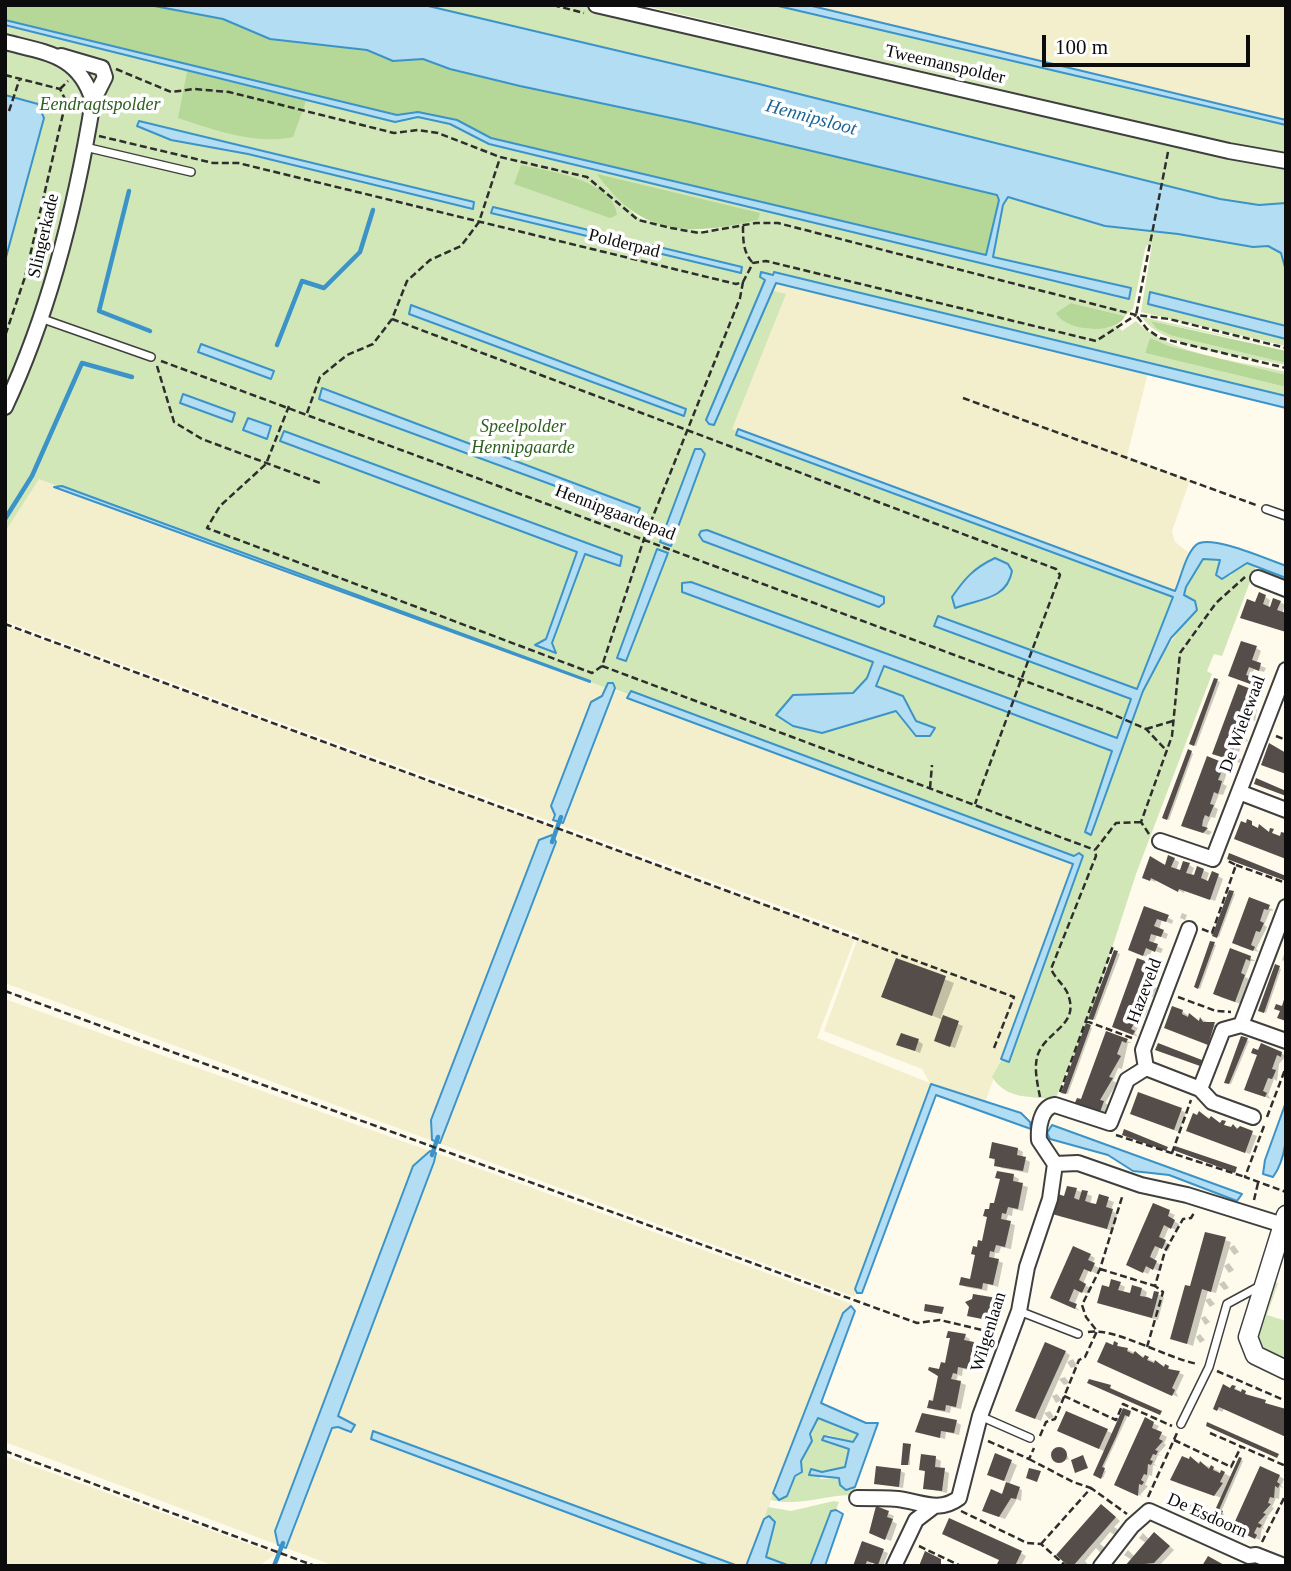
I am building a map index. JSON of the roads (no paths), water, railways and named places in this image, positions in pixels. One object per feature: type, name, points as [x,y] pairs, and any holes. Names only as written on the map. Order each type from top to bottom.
[{"type":"street","name":"Tweemanspolder","points":[[596,5],[1229,151],[1286,161]]},
{"type":"street","points":[[5,42],[56,55],[79,71],[93,101]]},
{"type":"street","name":"Slingerkade","points":[[5,407],[43,319],[93,101],[105,77],[102,68],[86,61],[56,55]]},
{"type":"street","points":[[1258,579],[1286,589]]},
{"type":"street","name":"De Wielewaal","points":[[1160,841],[1213,859],[1286,670]]},
{"type":"street","name":"De Wielewaal","points":[[1239,792],[1286,810]]},
{"type":"street","points":[[1198,1088],[1223,1030],[1243,1021],[1286,907]]},
{"type":"street","name":"Hazeveld","points":[[1146,1068],[1143,1051],[1189,929]]},
{"type":"street","points":[[1243,1021],[1286,1041]]},
{"type":"street","points":[[1253,1117],[1212,1102],[1198,1088],[1146,1068],[1127,1080],[1110,1123],[1049,1108],[1039,1140],[1055,1164],[1077,1163],[1128,1181],[1249,1216],[1284,1220],[1250,1329],[1249,1346],[1262,1361],[1286,1370]]},
{"type":"street","name":"Wilgenlaan","points":[[933,1507],[949,1505],[959,1498],[980,1416],[1020,1311],[1027,1267],[1050,1199],[1055,1164]]},
{"type":"street","points":[[857,1498],[900,1499],[933,1507]]},
{"type":"street","points":[[894,1566],[916,1520],[933,1507]]},
{"type":"street","name":"De Esdoorn","points":[[1101,1566],[1134,1524],[1149,1511],[1250,1559],[1284,1566]]},
{"type":"lane","points":[[86,140],[191,172]]},
{"type":"lane","points":[[43,319],[151,357]]},
{"type":"lane","points":[[1266,509],[1286,516]]},
{"type":"lane","points":[[1181,1423],[1209,1367],[1227,1304],[1264,1284]]},
{"type":"lane","points":[[1020,1311],[1078,1334]]},
{"type":"lane","points":[[980,1416],[1030,1438]]},
{"type":"water","name":"Hennipsloot","points":[[149,5],[424,5],[759,84],[1220,199],[1259,205],[1286,203],[1286,271],[1281,253],[1268,246],[1253,247],[1178,234],[1105,226],[1008,197],[1003,205],[993,257],[1131,288],[1129,299],[489,144],[450,124],[418,117],[395,122],[5,25],[5,20],[397,115],[418,112],[457,120],[491,138],[986,255],[999,200],[997,195],[690,122],[520,86],[450,69],[423,59],[393,61],[367,50],[270,39],[223,19]]},
{"type":"water","points":[[774,5],[808,5],[1286,120],[1286,125]]},
{"type":"water","points":[[5,95],[38,104],[44,118],[5,261]]},
{"type":"water","points":[[139,121],[474,202],[473,209],[248,154],[171,140],[137,126]]},
{"type":"water","points":[[493,207],[742,267],[741,273],[491,213]]},
{"type":"water","points":[[761,272],[773,275],[774,272],[1286,396],[1286,408],[776,283],[714,425],[709,424],[706,420],[765,280],[760,277]]},
{"type":"water","points":[[1150,292],[1286,326],[1286,339],[1148,304]]},
{"type":"water","points":[[411,305],[686,409],[684,416],[409,314]]},
{"type":"water","points":[[201,344],[274,371],[271,379],[198,352]]},
{"type":"water","points":[[322,388],[640,508],[637,516],[319,399]]},
{"type":"water","points":[[183,394],[235,413],[232,422],[180,403]]},
{"type":"water","points":[[248,418],[271,426],[267,439],[243,430]]},
{"type":"water","points":[[738,429],[1175,591],[1189,555],[1196,545],[1203,542],[1226,545],[1286,566],[1286,578],[1247,563],[1222,579],[1216,575],[1220,560],[1203,559],[1184,595],[1195,601],[1197,610],[1171,638],[1143,691],[1091,835],[1085,832],[1112,751],[884,666],[876,686],[903,696],[916,721],[935,728],[930,736],[916,736],[896,711],[822,733],[793,726],[776,715],[793,695],[853,693],[867,678],[873,662],[682,592],[682,583],[691,582],[1117,738],[1131,699],[934,626],[938,616],[1137,689],[1173,597],[736,435]]},
{"type":"water","points":[[284,431],[622,556],[620,566],[585,554],[552,643],[556,653],[535,645],[546,639],[577,552],[280,441]]},
{"type":"water","points":[[695,449],[701,449],[705,454],[671,546],[660,542]]},
{"type":"water","points":[[62,486],[590,681],[590,682],[54,487]]},
{"type":"water","points":[[707,530],[884,597],[884,603],[879,607],[703,541],[699,535],[701,531]]},
{"type":"water","points":[[657,549],[668,553],[626,661],[617,658]]},
{"type":"water","points":[[995,558],[1008,564],[1012,571],[1004,588],[990,597],[955,608],[952,597],[961,584],[970,574]]},
{"type":"water","points":[[608,683],[613,683],[615,688],[563,823],[553,820],[555,815],[551,806],[591,702],[602,696]]},
{"type":"water","points":[[631,691],[1074,856],[1079,853],[1083,856],[1009,1062],[1001,1059],[1073,864],[627,698]]},
{"type":"water","points":[[552,835],[556,842],[440,1143],[432,1140],[431,1120],[539,840]]},
{"type":"water","points":[[931,1084],[1021,1113],[1030,1122],[1031,1129],[936,1095],[862,1293],[857,1293],[855,1289]]},
{"type":"water","points":[[1286,1102],[1284,1150],[1273,1177],[1263,1174],[1265,1160]]},
{"type":"water","points":[[1052,1125],[1242,1194],[1237,1201],[1169,1175],[1133,1171],[1108,1155],[1050,1139],[1047,1133]]},
{"type":"water","points":[[430,1151],[436,1153],[434,1162],[338,1416],[355,1425],[351,1432],[338,1427],[332,1428],[286,1548],[278,1545],[275,1531],[413,1166]]},
{"type":"water","points":[[851,1306],[855,1311],[821,1403],[866,1423],[878,1423],[855,1487],[846,1490],[840,1485],[839,1478],[809,1475],[811,1469],[822,1472],[845,1467],[849,1449],[822,1440],[824,1436],[853,1442],[858,1434],[818,1418],[810,1434],[812,1441],[801,1461],[802,1472],[795,1476],[787,1496],[779,1500],[773,1493],[843,1313]]},
{"type":"water","points":[[373,1431],[738,1566],[710,1566],[371,1439]]},
{"type":"water","points":[[836,1510],[843,1514],[825,1566],[810,1566],[831,1511]]},
{"type":"water","points":[[769,1516],[775,1522],[766,1557],[790,1566],[746,1566],[764,1519]]},
{"type":"waterway","points":[[129,191],[99,311],[150,331]]},
{"type":"waterway","points":[[277,345],[302,281],[324,288],[360,252],[373,210]]},
{"type":"waterway","points":[[5,519],[32,476],[82,363],[132,377]]},
{"type":"waterway","points":[[552,842],[561,817]]},
{"type":"waterway","points":[[432,1155],[438,1137]]},
{"type":"waterway","points":[[274,1566],[283,1543]]},
{"type":"park label","name":"Eendragtspolder","points":[[100,105]]},
{"type":"park label","name":"Speelpolder Hennipgaarde","points":[[523,437]]}]
